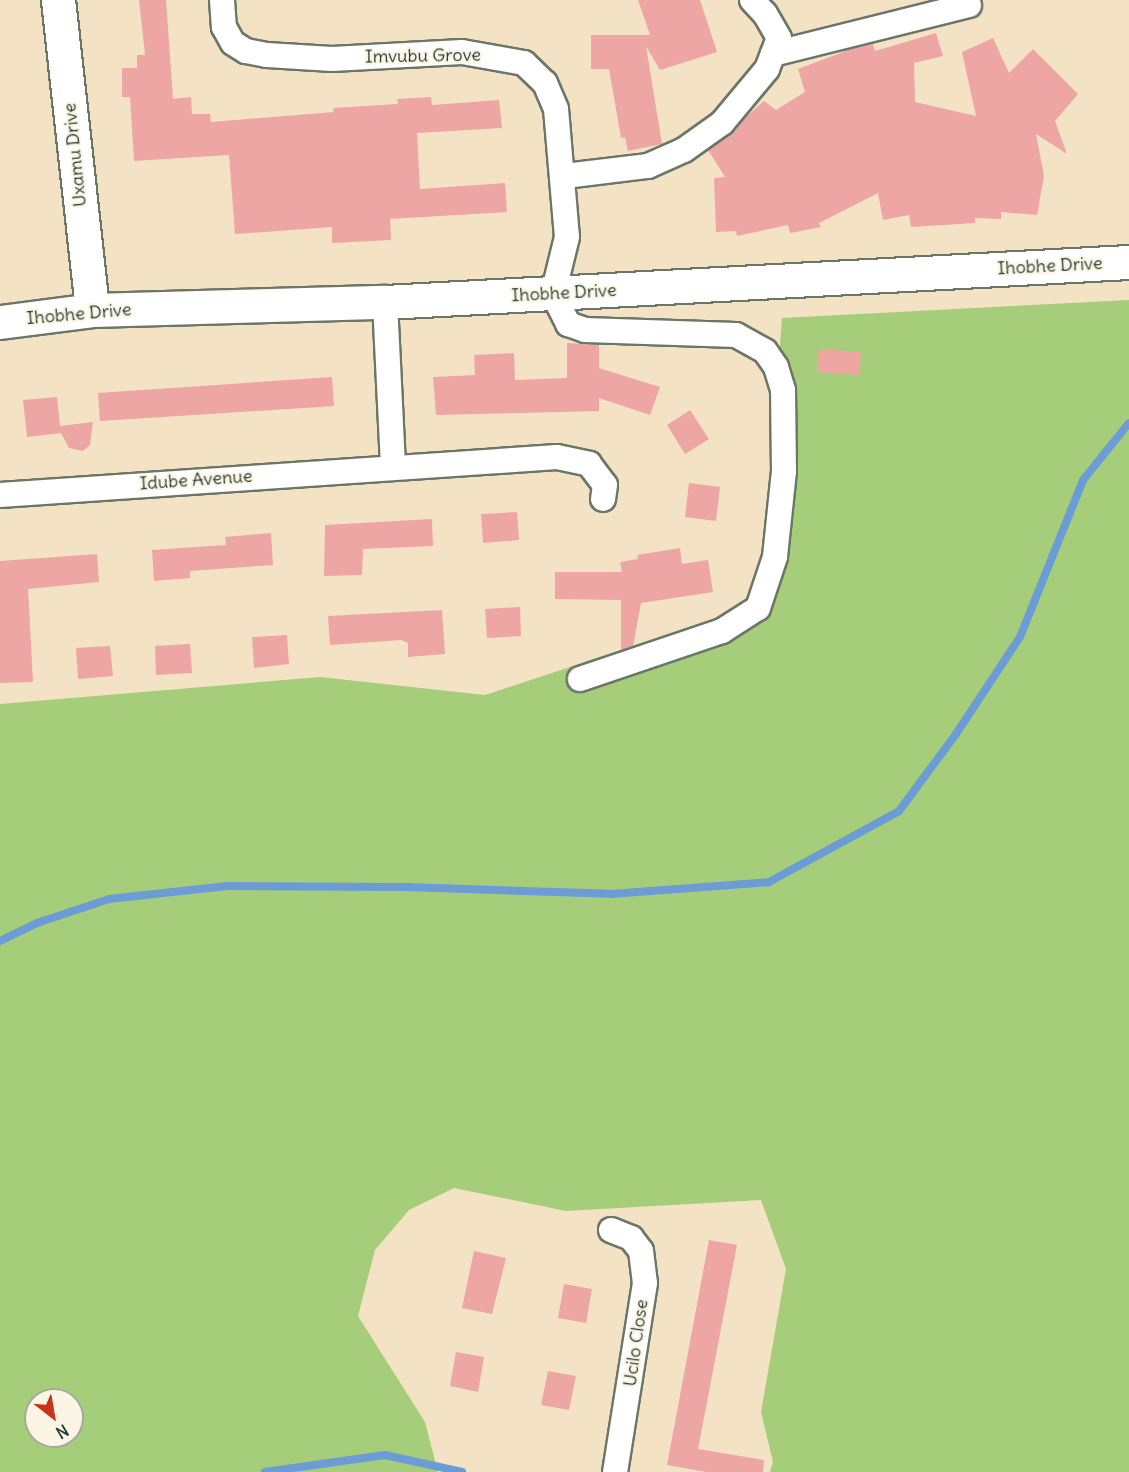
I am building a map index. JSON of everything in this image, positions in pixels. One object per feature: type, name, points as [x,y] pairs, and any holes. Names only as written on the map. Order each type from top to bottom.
[{"type":"street","name":"Uxamu Drive","points":[[58,0],[92,310]]},
{"type":"street","name":"Imvubu Grove","points":[[222,0],[224,27],[233,43],[246,51],[267,55],[332,59],[462,52],[524,63],[545,83],[556,109],[565,176],[567,237],[553,294]]},
{"type":"street","points":[[565,176],[648,166],[684,150],[741,104],[767,69],[779,38],[765,14],[752,0]]},
{"type":"street","points":[[773,54],[969,5]]},
{"type":"street","name":"Ihobhe Drive","points":[[0,322],[92,310],[386,302],[1129,262]]},
{"type":"street","points":[[553,294],[568,324],[585,330],[736,335],[765,351],[783,390],[784,471],[775,556],[758,608],[722,632],[580,679]]},
{"type":"street","points":[[386,302],[393,466]]},
{"type":"street","name":"Idube Avenue","points":[[0,495],[393,466],[557,457],[589,464],[605,485],[603,499]]},
{"type":"street","name":"Ucilo Close","points":[[611,1230],[631,1239],[641,1251],[645,1283],[615,1472]]},
{"type":"green space","points":[[1129,300],[1129,1472],[770,1472],[773,1462],[761,1412],[786,1269],[761,1200],[566,1211],[454,1188],[409,1210],[375,1250],[358,1316],[425,1422],[438,1472],[0,1472],[0,704],[320,677],[485,695],[739,611],[754,595],[764,559],[782,318]]},
{"type":"building","points":[[139,0],[166,0],[173,99],[191,97],[192,114],[210,114],[211,122],[334,112],[333,108],[398,104],[397,99],[431,97],[432,105],[499,100],[502,128],[417,133],[420,189],[505,183],[507,212],[390,219],[391,240],[332,243],[332,227],[235,234],[229,155],[134,161],[130,97],[122,97],[122,68],[137,68],[137,55],[145,55]]},
{"type":"building","points":[[638,0],[700,0],[717,52],[660,70],[646,46],[662,144],[628,151],[625,137],[621,138],[609,69],[591,69],[591,35],[650,35]]},
{"type":"building","points":[[936,33],[943,56],[914,63],[915,102],[976,116],[962,52],[993,38],[1009,73],[1033,49],[1078,94],[1055,121],[1067,154],[1036,134],[1044,176],[1037,215],[1001,212],[1001,219],[975,218],[975,223],[911,227],[909,215],[883,220],[878,193],[819,223],[821,227],[790,233],[788,225],[737,236],[736,231],[716,232],[714,178],[725,177],[708,150],[764,101],[776,110],[805,92],[798,69],[851,49],[873,44],[875,51]]},
{"type":"building","points":[[567,343],[599,345],[599,368],[660,387],[650,415],[599,398],[599,411],[436,415],[433,377],[475,375],[474,355],[514,353],[515,380],[567,378]]},
{"type":"building","points":[[819,349],[861,352],[859,375],[817,372]]},
{"type":"building","points":[[332,377],[334,406],[100,421],[98,393]]},
{"type":"building","points":[[57,397],[60,426],[93,422],[90,445],[83,451],[69,448],[61,433],[27,437],[23,400]]},
{"type":"building","points":[[690,410],[709,439],[685,454],[667,425]]},
{"type":"building","points":[[689,483],[720,487],[716,521],[685,517]]},
{"type":"building","points":[[517,512],[519,540],[483,543],[481,514]]},
{"type":"building","points":[[432,519],[433,546],[363,549],[362,575],[324,576],[325,525]]},
{"type":"building","points":[[271,533],[273,565],[190,571],[190,578],[154,581],[152,550],[226,545],[225,537]]},
{"type":"building","points":[[680,548],[682,564],[708,560],[713,592],[641,603],[633,646],[621,650],[621,600],[555,599],[555,572],[622,572],[620,562],[638,559],[637,555]]},
{"type":"building","points":[[97,554],[99,582],[28,589],[33,682],[0,683],[0,561]]},
{"type":"building","points":[[520,607],[521,636],[487,638],[485,609]]},
{"type":"building","points":[[442,610],[445,654],[408,657],[408,643],[401,640],[330,645],[328,616]]},
{"type":"building","points":[[287,635],[289,664],[254,668],[252,637]]},
{"type":"building","points":[[190,644],[192,673],[156,675],[155,646]]},
{"type":"building","points":[[110,646],[113,676],[78,679],[76,648]]},
{"type":"building","points":[[709,1240],[737,1245],[698,1449],[764,1460],[763,1472],[706,1472],[667,1465]]},
{"type":"building","points":[[474,1251],[506,1258],[492,1314],[462,1308]]},
{"type":"building","points":[[564,1284],[592,1289],[586,1323],[558,1318]]},
{"type":"building","points":[[456,1352],[484,1357],[478,1392],[450,1386]]},
{"type":"building","points":[[548,1371],[576,1376],[569,1410],[541,1405]]},
{"type":"waterway","points":[[0,941],[37,923],[109,899],[227,886],[405,887],[611,894],[769,882],[899,811],[956,734],[1020,637],[1083,480],[1129,423]]},
{"type":"waterway","points":[[265,1472],[385,1455],[462,1472]]}]
